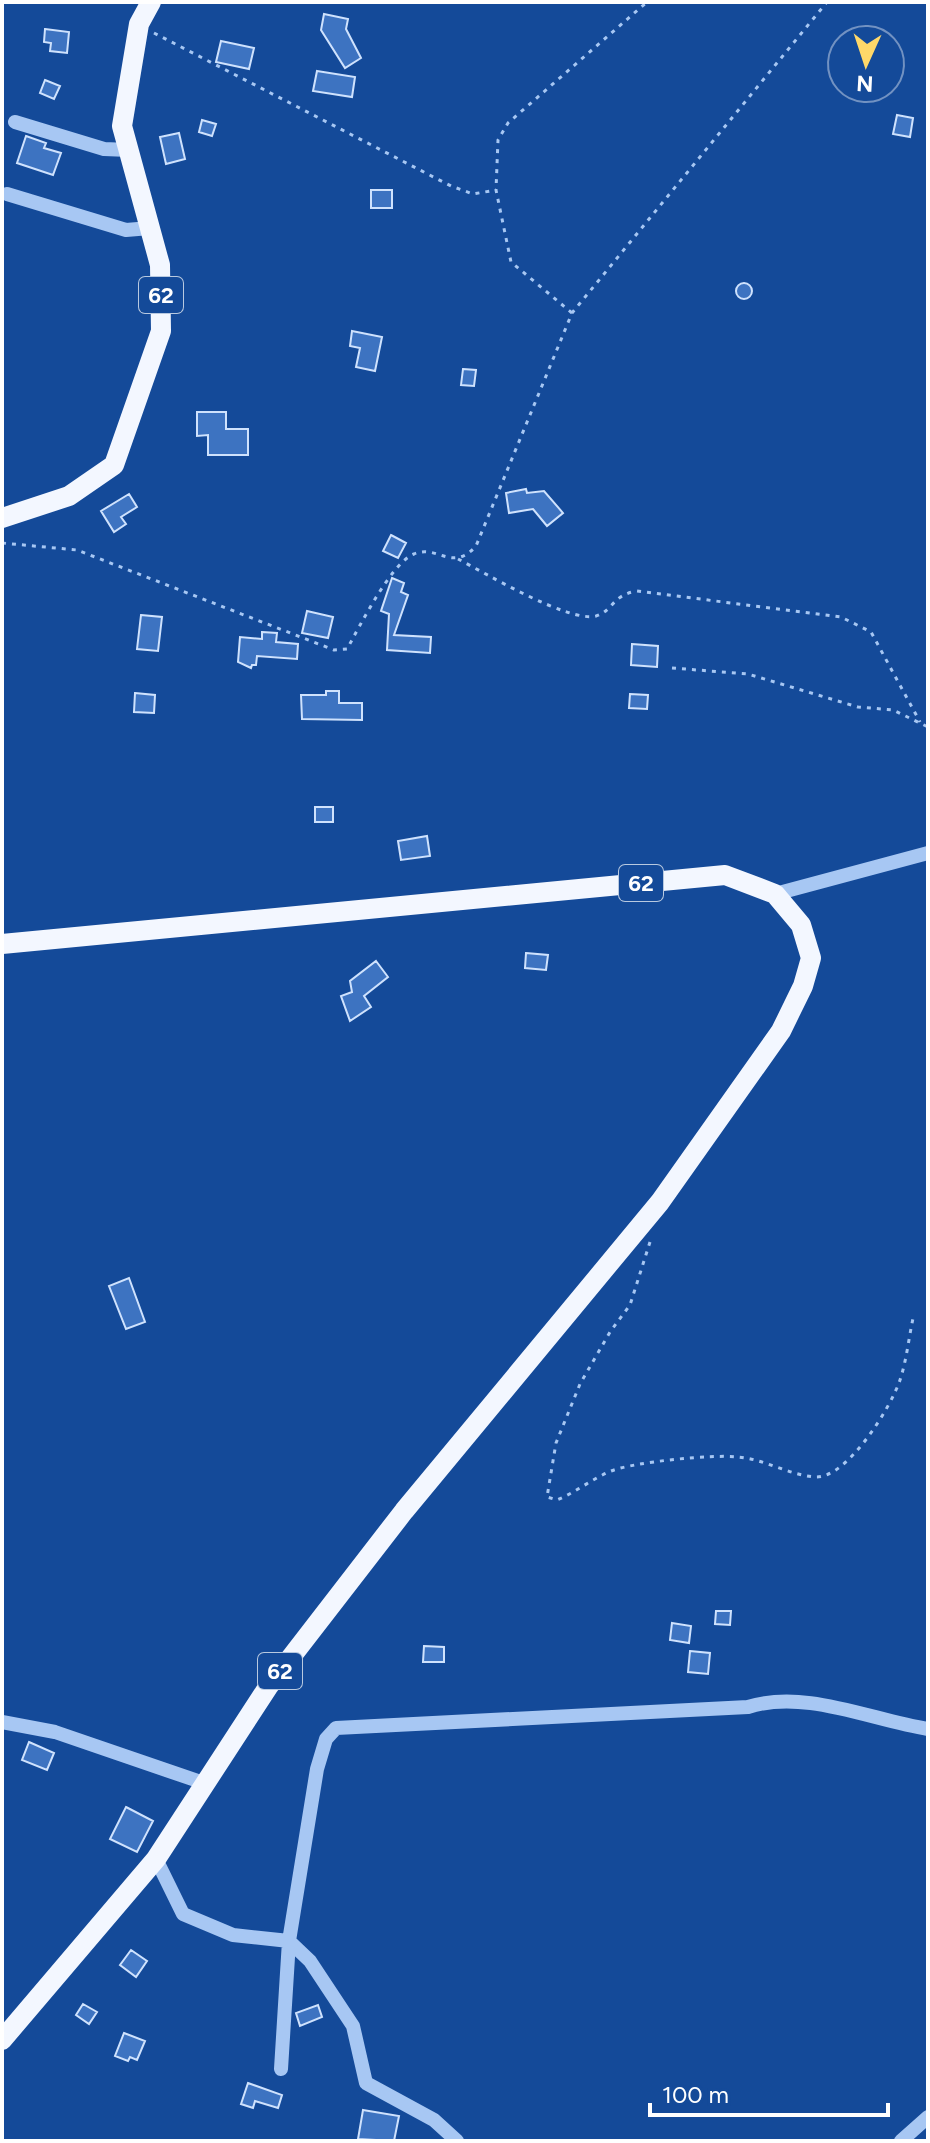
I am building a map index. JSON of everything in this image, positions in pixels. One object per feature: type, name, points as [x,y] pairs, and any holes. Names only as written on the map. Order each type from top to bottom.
[{"type":"main road","name":"62","points":[[2,518],[69,496],[114,465],[161,331],[160,265],[122,126],[139,24],[151,2]]},
{"type":"main road","name":"62","points":[[2,944],[725,875],[775,894],[801,925],[811,958],[803,986],[781,1031],[650,1214],[404,1511],[268,1687],[156,1859],[2,2040]]},
{"type":"street","points":[[15,122],[104,149],[129,150]]},
{"type":"street","points":[[7,194],[126,230],[150,228]]},
{"type":"street","points":[[775,894],[928,853]]},
{"type":"street","points":[[281,2069],[289,1941],[317,1769],[326,1739],[336,1728],[748,1707],[767,1701],[814,1704],[928,1729]]},
{"type":"street","points":[[2,1722],[55,1732],[204,1783]]},
{"type":"street","points":[[156,1859],[183,1914],[233,1935],[289,1941],[310,1961],[353,2026],[366,2083],[434,2120],[457,2141]]},
{"type":"street","points":[[901,2141],[928,2117]]},
{"type":"path","points":[[572,313],[511,262],[496,190],[498,140],[508,123],[647,2]]},
{"type":"path","points":[[458,559],[468,555],[476,546],[572,313],[827,2]]},
{"type":"path","points":[[139,24],[451,186],[473,194],[496,190]]},
{"type":"path","points":[[2,543],[77,550],[340,651],[347,649],[390,575],[409,556],[423,552],[458,559],[550,607],[591,617],[600,615],[623,593],[637,591],[841,617],[871,632],[920,722]]},
{"type":"path","points":[[672,668],[748,674],[858,707],[893,710],[928,727]]},
{"type":"path","points":[[650,1214],[650,1250],[630,1305],[610,1332],[580,1384],[556,1443],[547,1497],[557,1500],[588,1482],[631,1465],[692,1459],[739,1457],[816,1477],[832,1474],[849,1460],[888,1406],[900,1380],[914,1314]]},
{"type":"building","points":[[324,14],[348,19],[346,29],[361,58],[345,68],[321,30]]},
{"type":"building","points":[[45,29],[69,32],[67,53],[50,51],[51,43],[44,42]]},
{"type":"building","points":[[221,41],[254,48],[249,69],[216,62]]},
{"type":"building","points":[[317,71],[355,77],[352,97],[313,91]]},
{"type":"building","points":[[45,80],[60,86],[54,99],[40,93]]},
{"type":"building","points":[[897,115],[913,118],[910,137],[893,134]]},
{"type":"building","points":[[202,120],[216,124],[212,136],[199,132]]},
{"type":"building","points":[[179,133],[185,159],[166,164],[160,137]]},
{"type":"building","points":[[26,136],[46,143],[44,148],[61,153],[53,175],[17,163]]},
{"type":"building","points":[[371,190],[392,190],[392,208],[371,208]]},
{"type":"building","points":[[744,283],[750,285],[750,297],[744,299],[738,297],[736,291],[738,285]]},
{"type":"building","points":[[352,331],[382,337],[375,371],[356,367],[360,348],[350,346]]},
{"type":"building","points":[[463,369],[476,370],[474,386],[461,385]]},
{"type":"building","points":[[197,412],[226,412],[226,429],[248,429],[248,455],[208,455],[208,435],[197,436]]},
{"type":"building","points":[[526,489],[527,493],[544,491],[563,513],[547,526],[533,509],[509,513],[506,493]]},
{"type":"building","points":[[129,494],[137,507],[121,517],[126,524],[114,532],[101,511]]},
{"type":"building","points":[[391,535],[406,543],[398,558],[383,551]]},
{"type":"building","points":[[392,578],[404,583],[401,592],[408,595],[394,635],[431,637],[430,653],[387,650],[389,614],[381,611]]},
{"type":"building","points":[[307,611],[333,617],[328,638],[302,633]]},
{"type":"building","points":[[141,615],[162,617],[158,651],[137,649]]},
{"type":"building","points":[[262,632],[277,633],[276,642],[298,644],[297,659],[257,656],[256,665],[251,668],[238,662],[240,637],[262,639]]},
{"type":"building","points":[[632,644],[658,646],[657,667],[631,665]]},
{"type":"building","points":[[326,691],[339,691],[339,703],[362,703],[362,720],[302,719],[301,695],[326,695]]},
{"type":"building","points":[[135,693],[155,695],[154,713],[134,712]]},
{"type":"building","points":[[630,694],[648,695],[647,709],[629,708]]},
{"type":"building","points":[[315,807],[333,807],[333,822],[315,822]]},
{"type":"building","points":[[427,836],[430,856],[401,860],[398,841]]},
{"type":"building","points":[[526,953],[548,955],[546,970],[525,968]]},
{"type":"building","points":[[376,961],[388,977],[364,996],[371,1007],[350,1021],[341,996],[352,992],[350,981]]},
{"type":"building","points":[[129,1278],[145,1322],[126,1329],[109,1286]]},
{"type":"building","points":[[716,1611],[731,1611],[730,1625],[715,1624]]},
{"type":"building","points":[[672,1623],[691,1626],[689,1643],[670,1640]]},
{"type":"building","points":[[424,1646],[444,1647],[444,1662],[423,1662]]},
{"type":"building","points":[[690,1651],[710,1653],[708,1674],[688,1672]]},
{"type":"building","points":[[29,1742],[54,1753],[47,1770],[22,1760]]},
{"type":"building","points":[[126,1807],[153,1821],[137,1852],[110,1839]]},
{"type":"building","points":[[131,1950],[147,1961],[136,1977],[120,1965]]},
{"type":"building","points":[[83,2004],[97,2012],[89,2024],[76,2015]]},
{"type":"building","points":[[318,2005],[322,2017],[300,2026],[296,2013]]},
{"type":"building","points":[[124,2033],[145,2041],[137,2060],[130,2057],[128,2061],[115,2056]]},
{"type":"building","points":[[248,2083],[282,2095],[278,2108],[255,2101],[253,2108],[241,2104]]},
{"type":"building","points":[[363,2110],[399,2116],[394,2141],[358,2139]]}]
